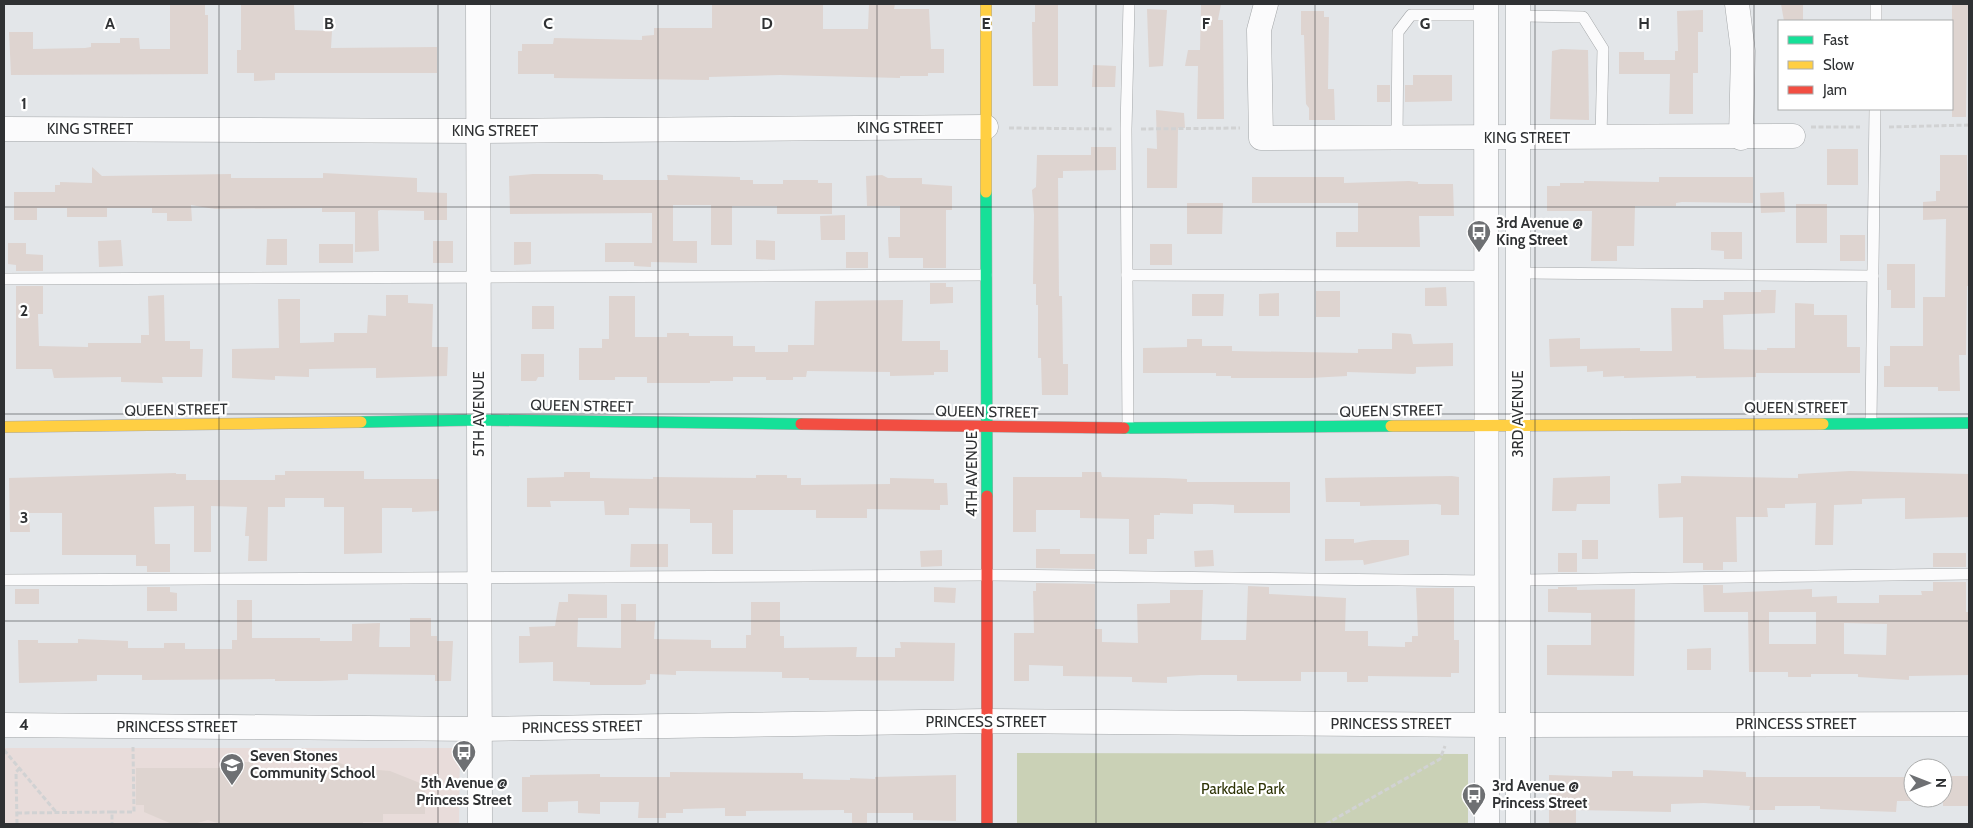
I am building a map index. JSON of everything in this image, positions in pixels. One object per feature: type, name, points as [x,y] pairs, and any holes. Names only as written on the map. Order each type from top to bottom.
[{"type":"street","name":"5TH AVENUE","points":[[478,4],[480,279],[478,729],[480,824]]},
{"type":"street","name":"4TH AVENUE","points":[[986,4],[987,824]]},
{"type":"street","name":"KING STREET","points":[[1266,4],[1259,30],[1261,138],[1741,138],[1794,136]]},
{"type":"street","points":[[1737,4],[1743,51],[1741,138]]},
{"type":"street","points":[[1486,9],[1487,824]]},
{"type":"street","name":"3RD AVENUE","points":[[1518,10],[1518,824]]},
{"type":"street","name":"KING STREET","points":[[4,129],[479,131],[986,127]]},
{"type":"street","name":"QUEEN STREET","points":[[4,427],[479,420],[1128,428],[1969,422]]},
{"type":"street","name":"PRINCESS STREET","points":[[4,726],[478,729],[987,721],[1487,725],[1969,724]]},
{"type":"lane","points":[[1128,428],[1126,275],[1129,4]]},
{"type":"lane","points":[[1876,4],[1876,20]]},
{"type":"lane","points":[[1397,139],[1398,32],[1411,15],[1486,9]]},
{"type":"lane","points":[[1518,10],[1583,17],[1603,49],[1601,138]]},
{"type":"lane","points":[[1871,422],[1875,110]]},
{"type":"lane","points":[[1518,273],[1873,276]]},
{"type":"lane","points":[[4,279],[480,279],[986,275]]},
{"type":"lane","points":[[1126,275],[1486,276]]},
{"type":"lane","points":[[1518,580],[1969,574]]},
{"type":"lane","points":[[4,580],[987,575],[1487,581]]},
{"type":"path","points":[[1794,136],[1806,128],[1969,125]]},
{"type":"path","points":[[1326,824],[1440,759],[1452,724]]},
{"type":"path","points":[[17,813],[134,812],[133,726]]},
{"type":"path","points":[[4,750],[56,812]]},
{"type":"path","points":[[17,824],[16,772],[20,768]]},
{"type":"path","points":[[112,812],[112,824]]},
{"type":"shaded area","name":"Seven Stones Community School","points":[[4,748],[460,748],[459,824],[4,824]]},
{"type":"green space","name":"Parkdale Park","points":[[1017,753],[1468,754],[1468,824],[1017,824]]},
{"type":"building","points":[[170,4],[205,4],[205,15],[208,15],[208,74],[11,75],[9,32],[33,32],[33,49],[85,48],[91,47],[91,43],[120,43],[120,38],[139,38],[140,49],[170,49]]},
{"type":"building","points":[[241,4],[294,4],[295,30],[332,31],[331,48],[437,47],[437,73],[275,73],[275,80],[254,81],[254,73],[237,73],[237,50],[241,50]]},
{"type":"building","points":[[712,4],[823,4],[823,29],[868,29],[869,4],[895,4],[894,9],[929,9],[931,49],[944,49],[944,73],[928,73],[928,76],[900,76],[900,78],[780,75],[709,77],[709,80],[554,78],[554,74],[518,74],[518,51],[522,51],[522,44],[553,44],[554,38],[642,40],[642,36],[654,35],[654,28],[712,28]]},
{"type":"building","points":[[1035,4],[1058,4],[1058,86],[1033,86],[1032,22],[1035,22]]},
{"type":"building","points":[[1201,4],[1221,4],[1218,20],[1223,20],[1224,119],[1197,119],[1198,66],[1185,66],[1188,50],[1200,50]]},
{"type":"building","points":[[1781,4],[1803,4],[1803,20],[1784,20]]},
{"type":"building","points":[[1952,4],[1968,4],[1966,117],[1952,117]]},
{"type":"building","points":[[1147,9],[1167,10],[1163,66],[1149,67]]},
{"type":"building","points":[[1703,10],[1703,32],[1698,32],[1698,73],[1693,73],[1693,114],[1669,114],[1670,74],[1619,74],[1619,52],[1644,52],[1644,60],[1675,60],[1675,51],[1678,51],[1677,11]]},
{"type":"building","points":[[1301,11],[1324,11],[1324,17],[1329,17],[1328,89],[1334,89],[1335,120],[1309,120],[1309,108],[1306,104],[1304,35],[1301,35]]},
{"type":"building","points":[[1561,49],[1588,50],[1589,120],[1550,119],[1552,51]]},
{"type":"building","points":[[1093,65],[1116,66],[1115,87],[1092,87]]},
{"type":"building","points":[[1413,75],[1452,75],[1452,101],[1405,102],[1405,85],[1413,85]]},
{"type":"building","points":[[1377,85],[1390,85],[1390,102],[1377,102]]},
{"type":"building","points":[[1156,110],[1184,113],[1185,128],[1178,128],[1177,188],[1147,188],[1147,148],[1157,149]]},
{"type":"building","points":[[1091,147],[1116,147],[1116,170],[1063,171],[1063,178],[1058,178],[1059,296],[1062,296],[1063,364],[1068,364],[1068,395],[1042,395],[1041,358],[1038,358],[1038,305],[1036,305],[1036,284],[1033,284],[1034,215],[1032,190],[1036,187],[1037,155],[1091,155]]},
{"type":"building","points":[[1827,149],[1858,149],[1858,185],[1827,185]]},
{"type":"building","points":[[1940,155],[1967,155],[1969,286],[1967,286],[1966,355],[1959,355],[1960,391],[1938,391],[1938,387],[1884,387],[1884,366],[1890,366],[1890,346],[1923,346],[1923,297],[1945,297],[1946,219],[1923,220],[1923,202],[1936,201],[1936,191],[1940,191]]},
{"type":"building","points":[[92,167],[102,176],[231,174],[231,178],[323,178],[323,173],[417,178],[417,192],[447,193],[447,220],[424,220],[424,211],[380,210],[378,211],[379,251],[355,252],[355,212],[322,212],[322,208],[215,209],[191,205],[192,221],[167,221],[167,213],[152,213],[152,208],[107,208],[107,217],[67,217],[67,208],[37,208],[37,220],[14,220],[14,192],[55,192],[55,185],[60,185],[60,182],[92,183]]},
{"type":"building","points":[[597,174],[603,175],[603,180],[668,180],[667,175],[740,177],[740,180],[753,180],[753,184],[783,184],[783,180],[818,180],[818,183],[832,183],[832,214],[777,214],[777,206],[732,206],[732,245],[711,245],[711,205],[673,205],[673,241],[697,241],[697,263],[651,262],[651,267],[634,266],[634,262],[605,262],[605,243],[652,243],[652,213],[510,214],[509,176]]},
{"type":"building","points":[[882,175],[888,178],[922,178],[922,184],[952,186],[952,210],[946,210],[946,268],[923,268],[923,258],[889,258],[888,237],[900,237],[900,206],[867,206],[866,176]]},
{"type":"building","points":[[1252,177],[1344,177],[1344,183],[1409,181],[1418,182],[1418,184],[1453,184],[1454,216],[1419,216],[1420,247],[1336,247],[1336,232],[1358,232],[1358,203],[1252,203]]},
{"type":"building","points":[[1659,177],[1753,177],[1753,203],[1682,202],[1676,203],[1676,206],[1635,206],[1634,246],[1617,246],[1617,261],[1591,261],[1592,211],[1547,211],[1547,186],[1560,186],[1560,183],[1584,183],[1584,181],[1659,182]]},
{"type":"building","points":[[1784,192],[1785,212],[1761,213],[1760,193]]},
{"type":"building","points":[[1187,203],[1223,203],[1222,234],[1187,234]]},
{"type":"building","points":[[1796,204],[1827,204],[1827,243],[1796,243]]},
{"type":"building","points":[[845,215],[845,240],[821,240],[820,216]]},
{"type":"building","points":[[1711,232],[1742,232],[1742,259],[1724,259],[1724,251],[1711,250]]},
{"type":"building","points":[[1840,235],[1865,235],[1865,261],[1840,261]]},
{"type":"building","points":[[267,239],[287,239],[287,265],[266,265]]},
{"type":"building","points":[[121,240],[123,266],[99,267],[98,241]]},
{"type":"building","points":[[756,240],[775,241],[775,260],[756,259]]},
{"type":"building","points":[[433,241],[453,241],[453,263],[433,263]]},
{"type":"building","points":[[514,242],[531,242],[531,264],[514,265]]},
{"type":"building","points":[[8,243],[26,243],[26,254],[43,255],[43,271],[16,271],[16,265],[8,264]]},
{"type":"building","points":[[319,244],[353,244],[353,263],[319,263]]},
{"type":"building","points":[[1150,244],[1172,244],[1172,265],[1150,265]]},
{"type":"building","points":[[846,252],[868,252],[868,268],[846,268]]},
{"type":"building","points":[[1887,264],[1915,264],[1915,308],[1891,308],[1891,290],[1887,290]]},
{"type":"building","points":[[930,283],[946,283],[946,287],[953,287],[953,303],[930,304]]},
{"type":"building","points":[[16,286],[43,286],[43,314],[38,314],[39,346],[88,347],[88,343],[141,343],[141,335],[149,335],[148,296],[164,295],[165,341],[190,341],[190,349],[203,349],[202,377],[162,377],[163,383],[121,382],[121,377],[54,378],[52,369],[16,369]]},
{"type":"building","points":[[1446,287],[1447,306],[1425,306],[1425,288]]},
{"type":"building","points":[[1761,290],[1776,290],[1775,313],[1723,315],[1724,349],[1767,350],[1767,348],[1795,348],[1795,303],[1814,304],[1814,315],[1847,315],[1847,347],[1860,347],[1860,373],[1756,373],[1756,377],[1624,378],[1624,376],[1603,377],[1603,371],[1587,372],[1587,366],[1550,367],[1549,339],[1580,338],[1580,349],[1640,348],[1640,351],[1672,351],[1671,308],[1703,308],[1703,300],[1724,300],[1724,292],[1761,292]]},
{"type":"building","points":[[1316,291],[1340,291],[1340,317],[1316,317]]},
{"type":"building","points":[[1279,293],[1279,316],[1259,316],[1259,294]]},
{"type":"building","points":[[1192,294],[1224,294],[1223,316],[1192,316]]},
{"type":"building","points":[[386,295],[408,295],[408,303],[433,304],[432,347],[448,347],[447,376],[376,378],[376,368],[309,369],[309,377],[275,376],[275,380],[232,378],[232,349],[279,348],[278,299],[300,299],[300,343],[334,342],[334,333],[367,333],[368,315],[386,316]]},
{"type":"building","points":[[609,296],[635,296],[635,337],[667,337],[667,333],[689,333],[689,336],[733,336],[733,346],[755,346],[755,352],[788,352],[788,345],[814,345],[815,301],[903,300],[902,341],[940,341],[940,350],[948,350],[948,372],[934,372],[934,375],[890,376],[890,372],[807,371],[806,377],[793,377],[793,380],[766,380],[766,377],[733,377],[733,381],[710,381],[710,383],[647,383],[647,377],[615,377],[615,380],[579,380],[579,348],[602,348],[602,339],[609,339]]},
{"type":"building","points":[[532,306],[554,306],[554,329],[532,329]]},
{"type":"building","points":[[1392,333],[1411,334],[1413,344],[1453,343],[1453,366],[1416,367],[1416,373],[1414,374],[1347,372],[1347,376],[1310,378],[1231,378],[1231,376],[1216,376],[1216,373],[1143,373],[1143,348],[1187,347],[1187,339],[1202,339],[1202,346],[1232,346],[1232,351],[1358,353],[1358,349],[1392,349]]},
{"type":"building","points":[[521,354],[544,354],[544,377],[538,377],[536,381],[521,381]]},
{"type":"building","points":[[285,471],[364,471],[364,479],[439,479],[439,511],[412,512],[412,508],[382,508],[382,553],[344,554],[344,507],[324,507],[324,498],[285,498],[285,507],[268,507],[267,561],[248,561],[249,536],[245,536],[247,507],[211,506],[211,552],[194,552],[194,506],[154,507],[155,544],[170,544],[170,572],[147,572],[147,566],[136,566],[136,555],[62,555],[62,513],[29,513],[30,532],[10,532],[9,478],[176,473],[186,474],[186,480],[275,480],[275,475],[285,475]]},
{"type":"building","points":[[1850,471],[1969,474],[1969,517],[1905,519],[1905,498],[1862,499],[1862,504],[1834,505],[1833,545],[1815,545],[1816,503],[1785,504],[1785,508],[1767,508],[1768,517],[1736,517],[1737,562],[1723,562],[1723,570],[1703,570],[1703,563],[1683,563],[1683,517],[1659,518],[1658,484],[1681,483],[1681,476],[1798,478],[1798,474]]},
{"type":"building","points":[[564,472],[590,472],[590,478],[653,479],[653,477],[756,478],[756,475],[787,475],[787,478],[801,478],[801,485],[890,484],[890,478],[934,479],[934,483],[947,483],[948,505],[940,505],[940,510],[867,509],[867,518],[816,518],[816,510],[733,510],[733,554],[712,554],[712,523],[690,523],[690,509],[629,508],[629,515],[605,515],[604,501],[550,501],[551,507],[527,507],[527,478],[564,477]]},
{"type":"building","points":[[1082,472],[1101,472],[1102,477],[1187,479],[1187,482],[1290,482],[1290,513],[1234,513],[1234,505],[1193,504],[1193,514],[1160,513],[1160,515],[1154,515],[1154,539],[1147,539],[1147,554],[1129,554],[1129,519],[1080,518],[1080,510],[1036,510],[1036,532],[1013,532],[1013,477],[1082,477]]},
{"type":"building","points":[[1610,476],[1610,504],[1577,504],[1576,511],[1552,511],[1553,478]]},
{"type":"building","points":[[1459,477],[1459,515],[1441,515],[1441,505],[1437,504],[1360,506],[1360,502],[1326,502],[1325,478]]},
{"type":"building","points":[[1325,539],[1354,539],[1354,543],[1372,540],[1409,540],[1409,555],[1364,565],[1363,560],[1325,561]]},
{"type":"building","points":[[1582,540],[1598,540],[1598,559],[1582,559]]},
{"type":"building","points":[[631,544],[668,544],[668,567],[630,567]]},
{"type":"building","points":[[1036,549],[1060,549],[1060,554],[1095,554],[1095,569],[1036,568]]},
{"type":"building","points":[[942,550],[942,566],[921,567],[920,551]]},
{"type":"building","points":[[1213,550],[1214,566],[1195,567],[1194,551]]},
{"type":"building","points":[[1558,553],[1577,553],[1577,572],[1558,572]]},
{"type":"building","points":[[1933,553],[1966,553],[1966,567],[1933,567]]},
{"type":"building","points":[[1933,582],[1966,582],[1966,612],[1969,612],[1969,675],[1909,676],[1909,680],[1858,677],[1858,674],[1811,674],[1811,677],[1788,677],[1788,672],[1749,672],[1748,612],[1704,612],[1703,585],[1723,585],[1723,593],[1812,589],[1812,597],[1837,596],[1837,603],[1879,603],[1879,595],[1922,595],[1921,591],[1933,591]],"holes":[[[1769,612],[1816,612],[1816,644],[1769,644]],[[1844,623],[1887,624],[1886,655],[1844,654]]]},
{"type":"building","points":[[1036,583],[1095,584],[1095,629],[1102,629],[1102,642],[1138,643],[1137,604],[1170,603],[1170,590],[1203,590],[1201,640],[1246,640],[1248,586],[1269,587],[1269,594],[1346,598],[1345,631],[1368,631],[1368,646],[1405,647],[1405,642],[1412,642],[1412,636],[1418,636],[1416,588],[1454,588],[1454,640],[1459,640],[1459,673],[1451,673],[1451,677],[1368,676],[1368,682],[1347,682],[1347,672],[1301,672],[1301,681],[1237,681],[1237,675],[1201,675],[1167,677],[1167,683],[1132,682],[1132,677],[1063,676],[1063,666],[1029,665],[1029,681],[1014,681],[1014,633],[1034,633],[1033,591],[1036,591]]},
{"type":"building","points":[[147,587],[170,587],[170,592],[177,593],[177,611],[147,611]]},
{"type":"building","points":[[934,587],[956,588],[955,603],[934,602]]},
{"type":"building","points":[[1558,587],[1577,587],[1577,590],[1635,589],[1634,676],[1547,675],[1547,645],[1591,645],[1591,613],[1548,612],[1548,589],[1558,589]]},
{"type":"building","points":[[15,589],[39,589],[39,604],[15,604]]},
{"type":"building","points":[[568,594],[607,595],[607,618],[578,618],[577,647],[621,648],[621,604],[636,604],[636,621],[655,621],[654,639],[711,640],[711,648],[746,648],[746,635],[751,635],[751,602],[780,602],[780,636],[784,636],[784,648],[857,647],[856,657],[895,657],[895,648],[901,648],[900,642],[955,643],[954,681],[809,680],[809,678],[782,678],[782,672],[676,671],[676,675],[650,674],[650,680],[646,680],[646,684],[641,685],[590,685],[590,682],[553,681],[553,662],[519,663],[519,636],[530,636],[529,627],[555,626],[559,602],[568,602]]},
{"type":"building","points":[[237,600],[252,600],[252,638],[320,638],[320,641],[352,641],[352,624],[380,623],[379,647],[410,647],[410,618],[431,618],[431,636],[437,636],[437,641],[453,641],[451,681],[435,681],[435,675],[348,674],[348,680],[275,681],[275,679],[142,680],[142,675],[97,675],[97,681],[19,683],[18,640],[38,640],[38,643],[78,643],[78,639],[128,641],[128,648],[164,648],[164,643],[185,643],[185,649],[232,649],[232,640],[237,640]]},
{"type":"building","points":[[1711,648],[1711,670],[1687,670],[1687,649]]},
{"type":"building","points":[[334,761],[354,768],[390,771],[425,785],[425,814],[383,814],[383,822],[363,822],[363,824],[220,824],[208,820],[194,824],[172,824],[144,812],[144,805],[136,805],[136,768],[232,768],[243,762],[253,762],[253,768],[334,768]]},
{"type":"building","points":[[1703,770],[1746,772],[1746,777],[1903,777],[1903,801],[1897,801],[1896,812],[1820,809],[1820,806],[1775,806],[1775,810],[1749,810],[1750,806],[1704,803],[1671,804],[1671,812],[1576,810],[1576,824],[1549,824],[1549,775],[1612,777],[1612,771],[1633,771],[1633,776],[1703,777]]},
{"type":"building","points":[[670,772],[803,773],[803,779],[850,780],[850,778],[875,779],[875,777],[956,775],[956,821],[913,820],[913,813],[867,813],[867,824],[852,824],[852,813],[844,813],[844,810],[746,811],[746,816],[725,816],[725,808],[683,809],[683,813],[666,813],[666,818],[638,818],[639,802],[600,802],[600,814],[578,813],[578,801],[548,802],[548,812],[522,812],[522,777],[530,777],[530,775],[600,774],[600,777],[670,777]]},
{"type":"building","points":[[1953,776],[1969,776],[1969,806],[1953,806]]},
{"type":"traffic: fast","points":[[986,192],[987,496]]},
{"type":"traffic: fast","points":[[361,422],[479,420],[801,424]]},
{"type":"traffic: fast","points":[[1823,424],[1969,423]]},
{"type":"traffic: fast","points":[[1124,428],[1391,426]]},
{"type":"traffic: slow","points":[[986,4],[986,192]]},
{"type":"traffic: slow","points":[[4,427],[361,422]]},
{"type":"traffic: slow","points":[[1391,426],[1823,424]]},
{"type":"traffic: jam","points":[[801,424],[1124,428]]},
{"type":"traffic: jam","points":[[987,496],[987,824]]},
{"type":"place","name":"3rd Avenue @ King Street","points":[[1479,253]]},
{"type":"place","name":"5th Avenue @ Princess Street","points":[[464,773]]},
{"type":"place","name":"Seven Stones Community School","points":[[232,786]]},
{"type":"place","name":"3rd Avenue @ Princess Street","points":[[1474,816]]}]
